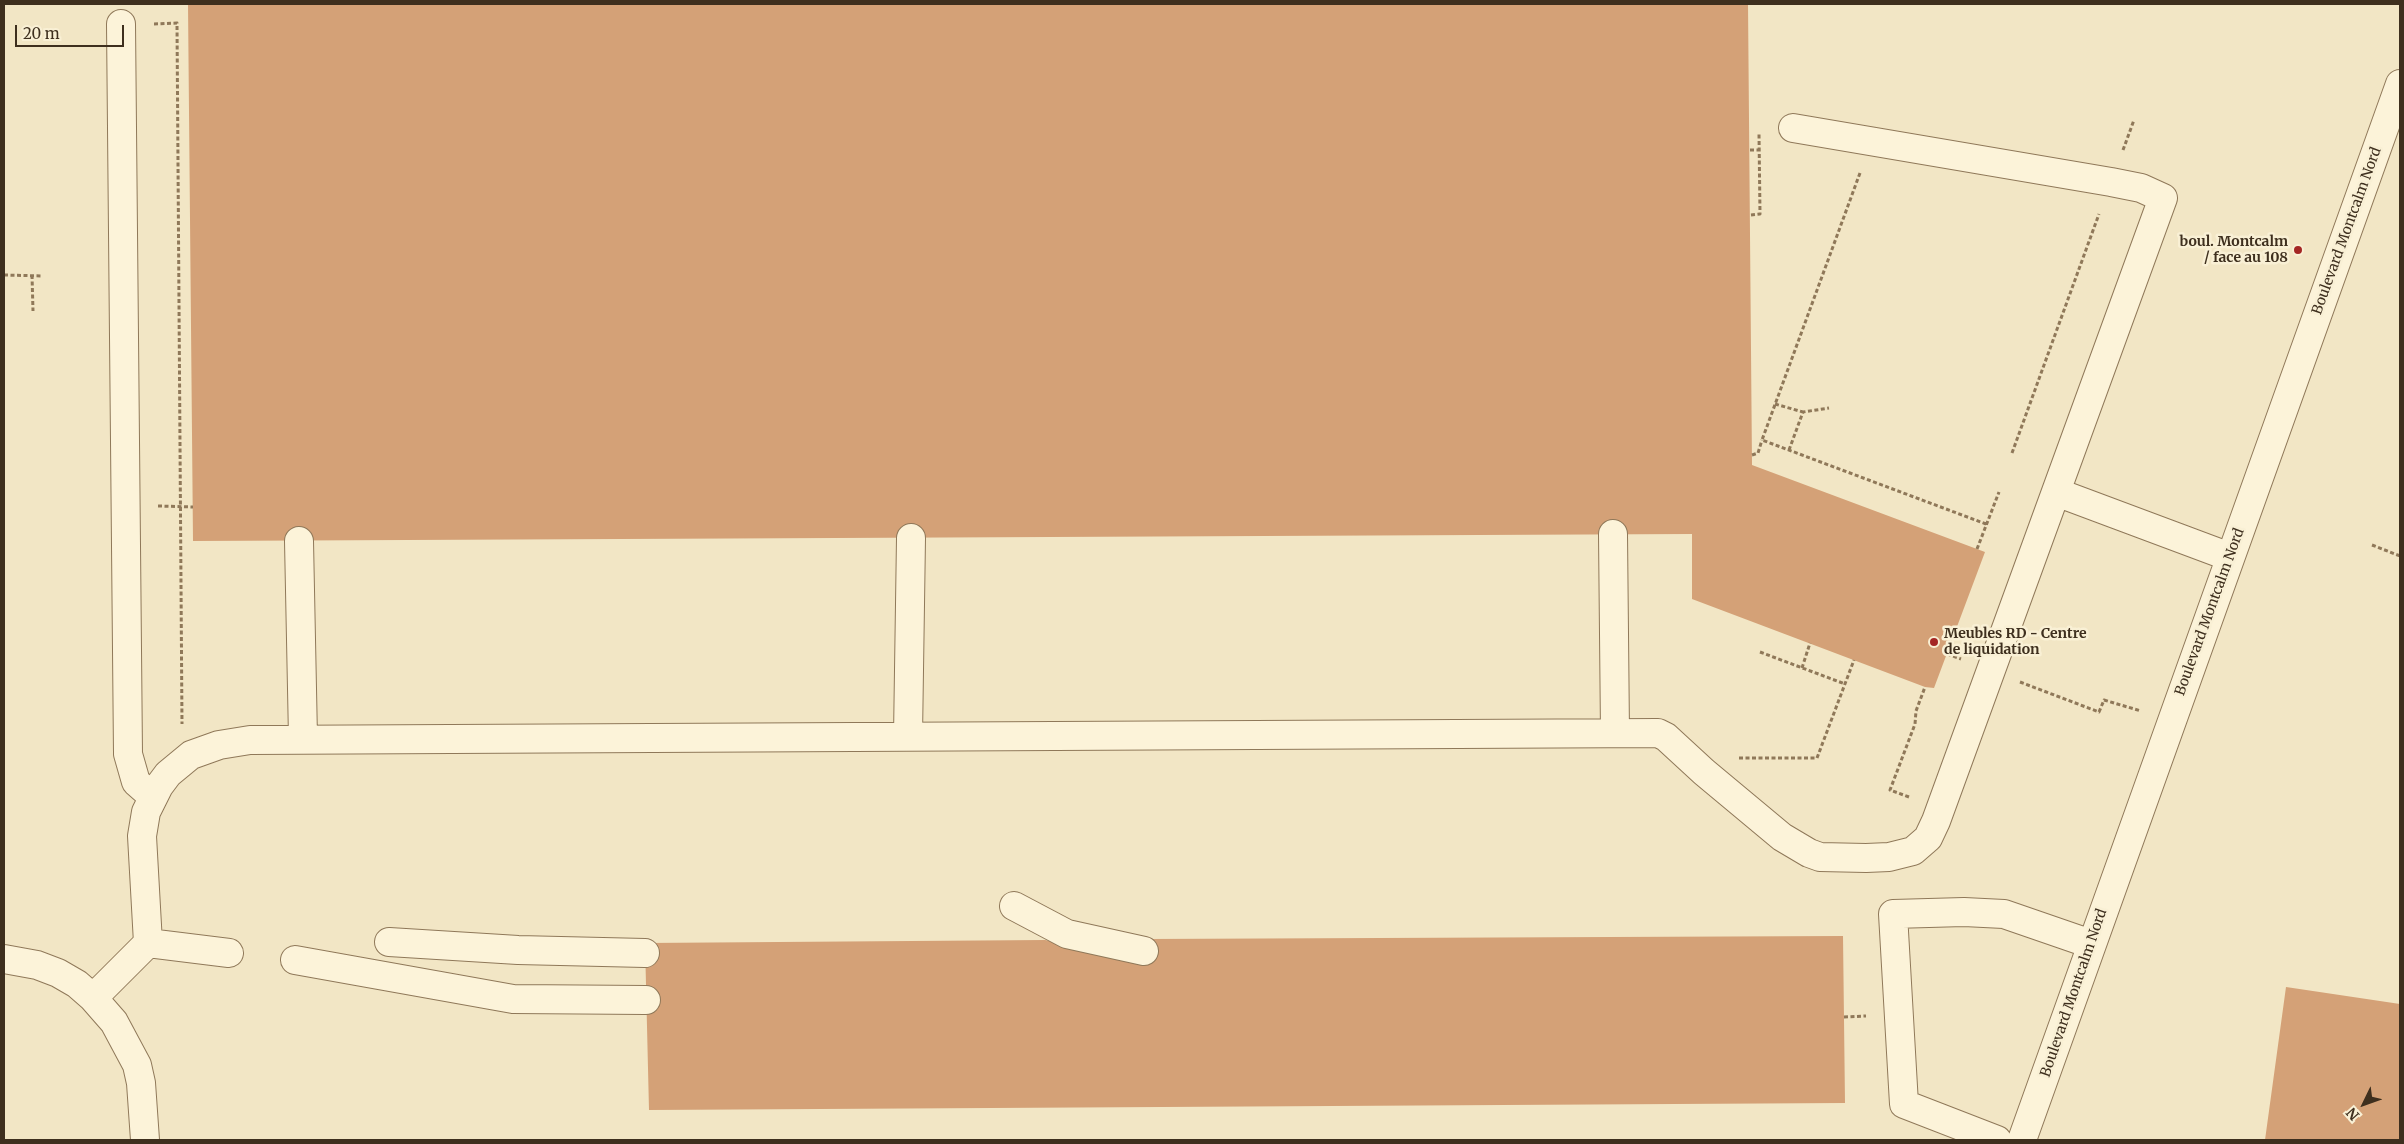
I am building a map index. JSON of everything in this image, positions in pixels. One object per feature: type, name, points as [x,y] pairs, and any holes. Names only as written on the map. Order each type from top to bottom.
[{"type":"street","points":[[121,24],[128,754],[136,782],[153,797]]},
{"type":"street","name":"Boulevard Montcalm Nord","points":[[2022,1140],[2400,84]]},
{"type":"street","points":[[93,998],[148,943],[142,836],[146,812],[153,797],[168,774],[191,756],[205,750],[242,741],[303,738],[1658,733],[1666,737],[1760,819],[1797,848],[1820,857],[1889,857],[1913,851],[1928,838],[1936,821],[2163,198],[2141,188],[1793,128]]},
{"type":"street","points":[[2056,492],[2230,557]]},
{"type":"street","points":[[1612,534],[1615,733]]},
{"type":"street","points":[[908,736],[911,538]]},
{"type":"street","points":[[299,541],[303,738]]},
{"type":"street","points":[[1014,906],[1067,934],[1144,951]]},
{"type":"street","points":[[1997,1140],[1904,1104],[1894,914],[1964,912],[2004,914],[2091,944]]},
{"type":"street","points":[[389,942],[518,950],[645,953]]},
{"type":"street","points":[[148,943],[229,953]]},
{"type":"street","points":[[4,959],[37,965],[58,973],[77,984],[93,998],[114,1022],[137,1065],[142,1083],[145,1140]]},
{"type":"street","points":[[294,960],[513,999],[646,1000]]},
{"type":"path","points":[[177,23],[182,722]]},
{"type":"path","points":[[2122,153],[2134,120]]},
{"type":"path","points":[[1751,215],[1760,214],[1759,128]]},
{"type":"path","points":[[1750,150],[1759,150]]},
{"type":"path","points":[[1752,455],[1758,453],[1864,163]]},
{"type":"path","points":[[2012,453],[2100,213]]},
{"type":"path","points":[[4,275],[43,276]]},
{"type":"path","points":[[32,275],[33,311]]},
{"type":"path","points":[[1775,404],[1803,412],[1829,408]]},
{"type":"path","points":[[1789,450],[1803,412]]},
{"type":"path","points":[[1762,440],[1986,524]]},
{"type":"path","points":[[1977,549],[1998,492]]},
{"type":"path","points":[[150,506],[193,507]]},
{"type":"path","points":[[2372,545],[2400,556]]},
{"type":"path","points":[[1802,668],[1810,643]]},
{"type":"path","points":[[1760,652],[1845,684]]},
{"type":"path","points":[[1729,758],[1817,758],[1854,660]]},
{"type":"path","points":[[2012,679],[2098,712],[2104,700],[2138,710]]},
{"type":"path","points":[[1890,790],[1915,724],[1916,711],[1925,687]]},
{"type":"building","points":[[188,4],[1748,4],[1752,465],[1985,552],[1934,688],[1925,687],[1692,599],[1692,534],[193,541]]},
{"type":"building","points":[[1843,936],[1845,1103],[649,1110],[645,943],[1045,940],[1142,962],[1147,939]]},
{"type":"building","points":[[2286,987],[2400,1004],[2400,1140],[2265,1140]]},
{"type":"place","name":"boul. Montcalm / face au 108","points":[[2298,250]]},
{"type":"place","name":"Meubles RD - Centre de liquidation","points":[[1934,642]]}]
